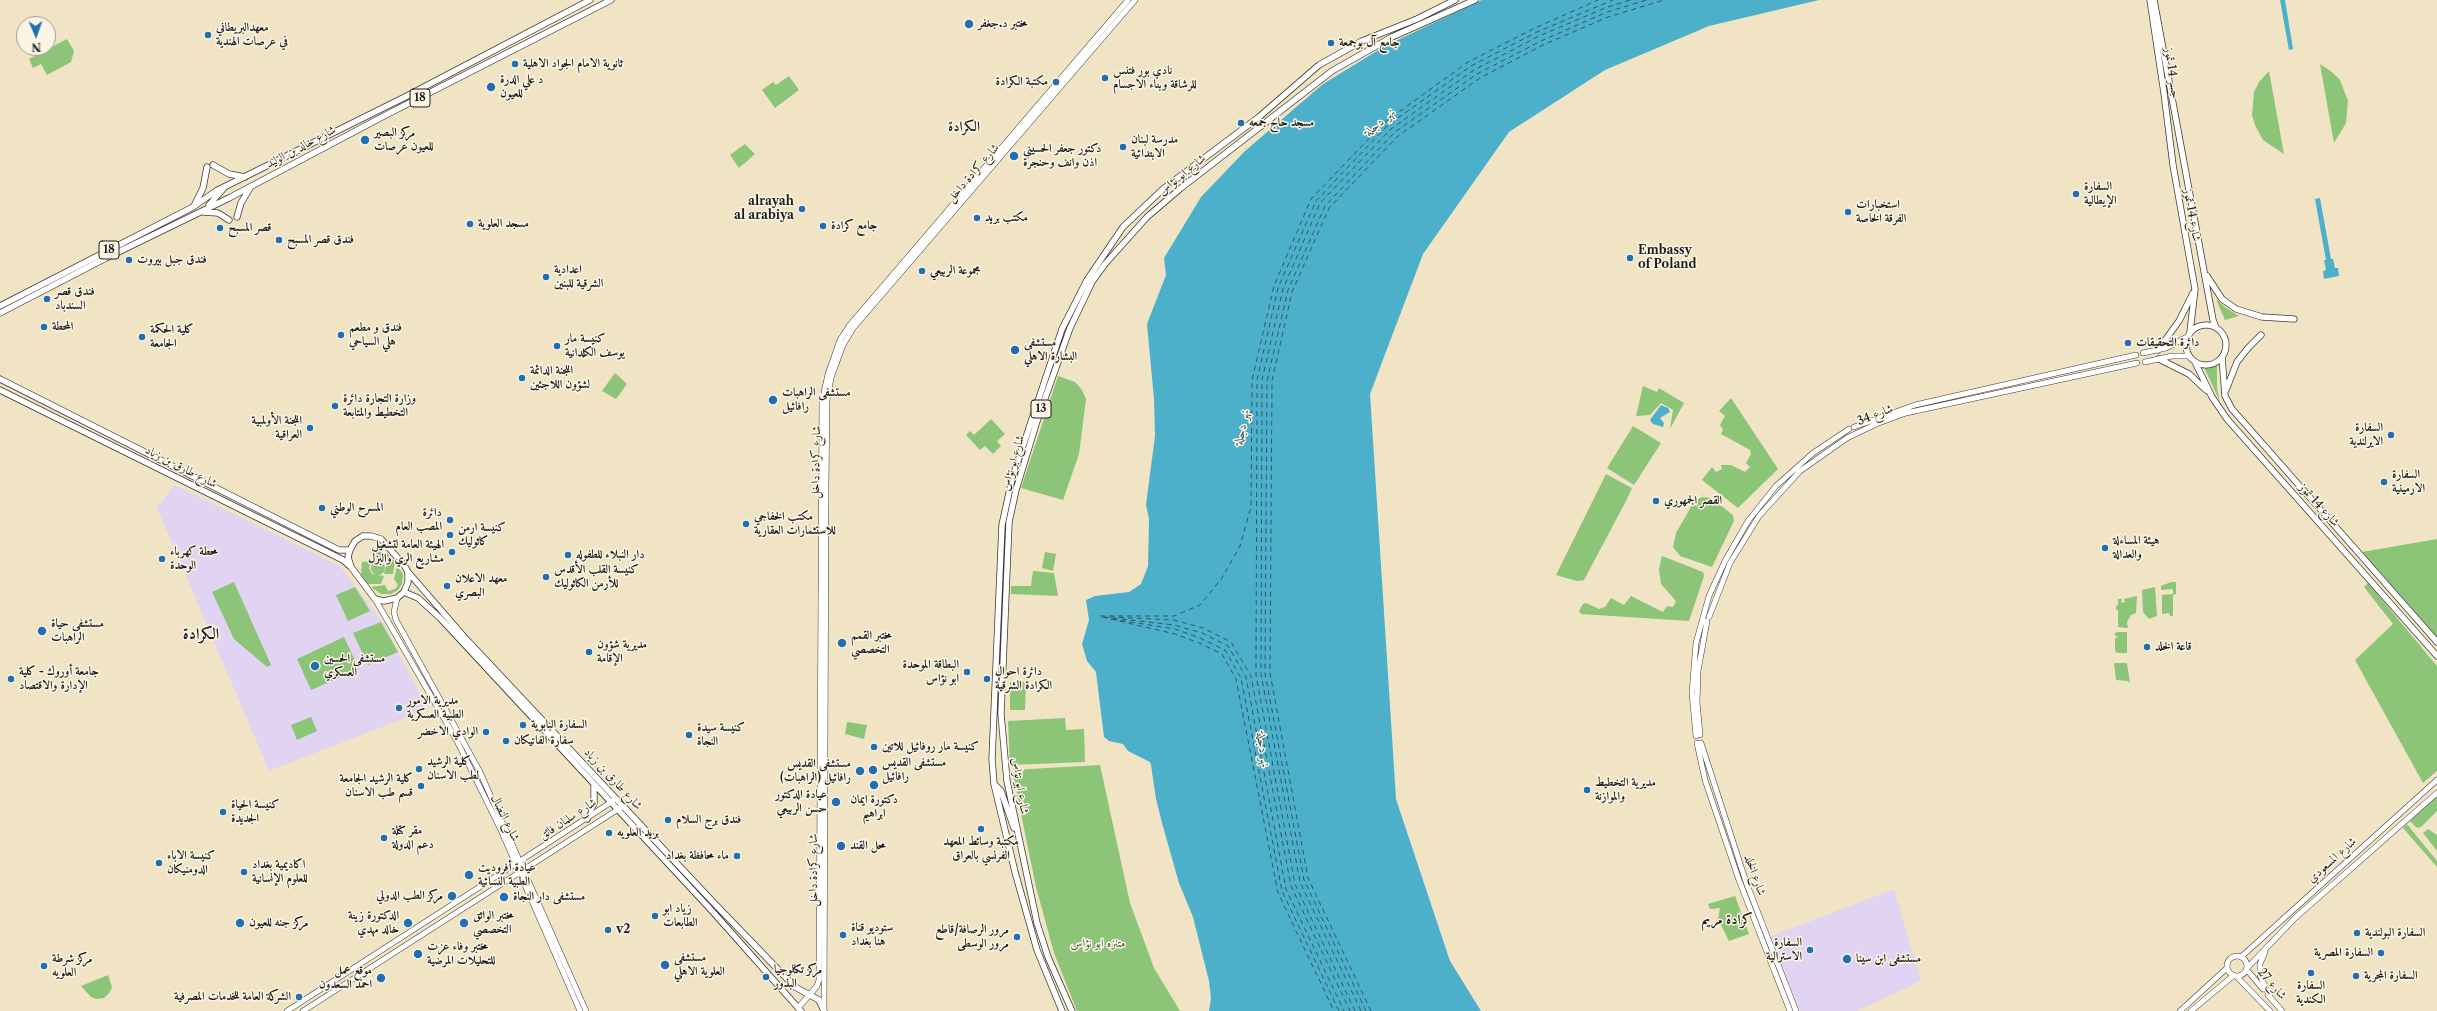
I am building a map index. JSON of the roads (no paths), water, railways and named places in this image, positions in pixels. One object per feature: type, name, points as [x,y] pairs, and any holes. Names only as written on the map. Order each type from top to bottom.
[{"type":"main road","name":"شارع خالد بن الوليد","points":[[0,306],[193,207],[224,188],[590,0]]},
{"type":"main road","name":"شارع خالد بن الوليد","points":[[0,313],[221,202],[611,0]]},
{"type":"main road","name":"شارع كرادة داخل","points":[[800,1010],[807,995],[817,986],[819,980],[822,402],[828,374],[840,340],[849,326],[1128,0]]},
{"type":"main road","name":"شارع كرادة داخل","points":[[824,1011],[826,484],[827,400],[831,378],[843,345],[854,327],[1135,0]]},
{"type":"main road","name":"شارع ابو نؤاس","points":[[1062,1011],[1035,944],[1010,854],[994,784],[992,759],[998,585],[1003,518],[1012,479],[1046,374],[1065,322],[1123,227],[1140,209],[1172,182],[1259,117],[1307,74],[1332,57],[1357,44],[1417,19],[1454,0]]},
{"type":"main road","name":"شارع ابو نؤاس","points":[[1072,1011],[1042,940],[1021,851],[1007,781],[1002,714],[1009,522],[1019,479],[1037,421],[1084,292],[1105,264],[1147,217],[1314,84],[1364,52],[1475,0]]},
{"type":"main road","name":"جسر 14 تموز","points":[[2150,0],[2171,150]]},
{"type":"main road","name":"جسر 14 تموز","points":[[2154,0],[2181,148]]},
{"type":"main road","name":"شارع 14 تموز","points":[[2181,148],[2216,328]]},
{"type":"main road","name":"شارع 14 تموز","points":[[2171,150],[2195,289],[2189,335]]},
{"type":"main road","points":[[193,207],[203,188],[210,166],[229,174],[247,177]]},
{"type":"main road","points":[[221,202],[226,191],[247,177]]},
{"type":"main road","points":[[237,216],[241,203],[251,186]]},
{"type":"main road","points":[[197,213],[218,197],[224,188]]},
{"type":"main road","points":[[197,213],[212,212],[229,220]]},
{"type":"main road","points":[[2204,272],[2222,299],[2236,309],[2262,317],[2294,319]]},
{"type":"main road","points":[[2158,350],[2179,321],[2195,289]]},
{"type":"main road","points":[[2143,353],[2158,350],[2189,335],[2204,325],[2216,328],[2223,336],[2226,343],[2222,357],[2212,364],[2203,365],[2195,362],[2189,356],[2186,348],[2189,335]]},
{"type":"main road","points":[[2225,396],[2229,378],[2237,362],[2248,348],[2261,336]]},
{"type":"main road","name":"شارع 34","points":[[1695,680],[1696,643],[1705,608],[1718,574],[1738,538],[1760,505],[1783,479],[1820,447],[1852,428],[1921,404],[2136,355]]},
{"type":"main road","points":[[2145,362],[2189,356]]},
{"type":"main road","name":"شارع 14 تموز","points":[[2222,357],[2225,396],[2232,409],[2284,470],[2437,642]]},
{"type":"main road","points":[[2159,359],[2189,374],[2212,397]]},
{"type":"main road","name":"شارع 14 تموز","points":[[2195,362],[2212,397],[2227,418],[2437,656]]},
{"type":"main road","name":"شارع 34","points":[[1695,680],[1701,646],[1708,619],[1730,563],[1744,538],[1767,506],[1800,471],[1847,438],[1876,424],[1906,413],[2137,364]]},
{"type":"main road","name":"شارع طارق بن زياد","points":[[0,379],[339,550],[350,550]]},
{"type":"main road","name":"شارع طارق بن زياد","points":[[0,390],[325,551],[351,567]]},
{"type":"main road","points":[[367,536],[378,537],[395,552],[408,572],[408,582],[404,592],[397,598],[384,601],[375,599],[351,567],[350,550],[360,538],[367,536]]},
{"type":"main road","name":"شارع طارق بن زياد","points":[[408,572],[466,639],[795,987],[807,995],[819,1000],[824,1011]]},
{"type":"main road","name":"شارع طارق بن زياد","points":[[404,592],[418,598],[440,618],[616,810],[713,912],[800,1010]]},
{"type":"main road","name":"شارع النضال","points":[[397,598],[394,612],[396,620],[480,772],[518,863],[519,871],[580,1011]]},
{"type":"main road","name":"شارع النضال","points":[[375,599],[457,741],[518,863],[524,868],[586,1011]]},
{"type":"main road","points":[[1695,680],[1692,705],[1698,735]]},
{"type":"main road","name":"شارع الخلد","points":[[1790,1011],[1739,880],[1705,780],[1699,743],[1746,882],[1796,1011]]},
{"type":"main road","name":"شارع المسعودي","points":[[2241,957],[2437,780]]},
{"type":"main road","points":[[1007,781],[994,784],[1001,792],[1012,826],[1017,831]]},
{"type":"main road","points":[[587,819],[594,803],[594,786]]},
{"type":"main road","name":"شارع المسعودي","points":[[2247,969],[2272,942],[2374,846],[2437,792]]},
{"type":"main road","name":"شارع سلمان فائق","points":[[287,1011],[618,799]]},
{"type":"main road","name":"شارع سلمان فائق","points":[[303,1011],[624,805]]},
{"type":"main road","points":[[1010,854],[1021,851]]},
{"type":"main road","points":[[2270,997],[2261,979],[2260,964],[2272,942]]},
{"type":"main road","points":[[2180,1011],[2227,968],[2231,958],[2241,957],[2246,961],[2247,969],[2243,975],[2235,976],[2191,1011]]},
{"type":"main road","points":[[2227,968],[2235,976]]},
{"type":"main road","name":"شارع 27","points":[[2247,969],[2282,1011]]},
{"type":"main road","name":"شارع 27","points":[[2235,976],[2270,1011]]},
{"type":"water","name":"نهر دجلة","points":[[1482,0],[1819,0],[1709,26],[1605,70],[1509,132],[1423,254],[1370,394],[1396,799],[1450,961],[1481,1011],[1209,1011],[1211,998],[1209,981],[1193,917],[1179,883],[1162,823],[1156,799],[1150,762],[1128,751],[1123,744],[1109,741],[1104,737],[1096,672],[1087,661],[1082,644],[1089,620],[1086,600],[1095,596],[1129,592],[1141,584],[1148,566],[1149,519],[1146,505],[1155,436],[1154,399],[1147,324],[1166,275],[1164,258],[1201,197],[1245,151],[1323,84],[1385,46]]},
{"type":"water","points":[[2280,0],[2285,0],[2293,49],[2289,50]]},
{"type":"water","points":[[2320,198],[2331,259],[2333,259],[2335,268],[2338,268],[2339,276],[2324,279],[2323,271],[2326,270],[2324,260],[2326,260],[2315,199]]},
{"type":"water","points":[[1661,405],[1668,408],[1670,412],[1660,418],[1664,423],[1663,427],[1653,424],[1650,420]]},
{"type":"place","name":"مختبر د.جغفر","points":[[969,24]]},
{"type":"place","name":"معهدالبريطاني في عرصات الهندية","points":[[208,35]]},
{"type":"place","name":"جامع آل بوجمعة","points":[[1331,43]]},
{"type":"place","name":"ثانوية الامام الجواد الاهلية","points":[[515,64]]},
{"type":"place","name":"نادي بور فتنس للرشاقة وبناء الاجسام","points":[[1105,78]]},
{"type":"place","name":"مكتبة الكرادة","points":[[1056,82]]},
{"type":"place","name":"د علي الدرة للعيون","points":[[491,87]]},
{"type":"place","name":"مسجد حاج جمعه","points":[[1241,123]]},
{"type":"place","name":"مركز البصير للعيون عرصات","points":[[365,140]]},
{"type":"place","name":"مدرسة لبنان الابتدائية","points":[[1123,147]]},
{"type":"place","name":"دكتور جعفر الحسيني اذن وانف وحنجرة","points":[[1014,156]]},
{"type":"place","name":"السفارة الإيطالية","points":[[2076,194]]},
{"type":"place","name":"alrayah al arabiya","points":[[802,209]]},
{"type":"place","name":"استخبارات الفرقة الخاصة","points":[[1848,212]]},
{"type":"place","name":"مكتب بريد","points":[[977,218]]},
{"type":"place","name":"مسجد العلوية","points":[[470,224]]},
{"type":"place","name":"جامع كرادة","points":[[823,226]]},
{"type":"place","name":"قصر المسبح","points":[[220,228]]},
{"type":"place","name":"فندق قصر المسبح","points":[[279,240]]},
{"type":"place","name":"Embassy of Poland","points":[[1630,258]]},
{"type":"place","name":"فندق جبل بيروت","points":[[129,260]]},
{"type":"place","name":"مجموعة الربيعي","points":[[922,271]]},
{"type":"place","name":"اعدادية الشرقية للبنين","points":[[546,277]]},
{"type":"place","name":"فندق قصر السندباد","points":[[47,299]]},
{"type":"place","name":"المحطة","points":[[44,327]]},
{"type":"place","name":"فندق و مطعم هلي السياحي","points":[[341,335]]},
{"type":"place","name":"كلية الحكمة الجامعة","points":[[142,337]]},
{"type":"place","name":"دائرة التحقيقات","points":[[2128,343]]},
{"type":"place","name":"كنيسة مار يوسف الكلدانية","points":[[557,346]]},
{"type":"place","name":"مستشفى البشارة الاهلي","points":[[1015,350]]},
{"type":"place","name":"اللجنة الدائمة لشؤون اللاجئين","points":[[522,378]]},
{"type":"place","name":"مستشفى الراهبات رافائيل","points":[[773,400]]},
{"type":"place","name":"وزارة التجارة دائرة التخطيط والمتابعة","points":[[335,406]]},
{"type":"place","name":"اللجنة الأولمبية العراقية","points":[[310,428]]},
{"type":"place","name":"السفارة الايرلندية","points":[[2391,435]]},
{"type":"place","name":"السفارة الارمينية","points":[[2384,482]]},
{"type":"place","name":"القصر الجمهوري","points":[[1656,501]]},
{"type":"place","name":"المسرح الوطني","points":[[322,508]]},
{"type":"place","name":"دائرة المصب العام","points":[[450,520]]},
{"type":"place","name":"مكتب الخفاجي للاستثمارات العقارية","points":[[746,524]]},
{"type":"place","name":"كنيسة ارمن كاثوليك","points":[[450,535]]},
{"type":"place","name":"هيئة المساءلة والعدالة","points":[[2105,548]]},
{"type":"place","name":"الهيئة العامة لتشغيل مشاريع الري والبزل","points":[[452,552]]},
{"type":"place","name":"دار النبلاء للطفوله","points":[[568,555]]},
{"type":"place","name":"محطة كهرباء الوحدة","points":[[162,559]]},
{"type":"place","name":"كنيسة القلب الأقدس للأرمن الكاثوليك","points":[[546,577]]},
{"type":"place","name":"معهد الاعلان البصري","points":[[447,586]]},
{"type":"place","name":"مستشفى حياة الراهبات","points":[[42,631]]},
{"type":"place","name":"مختبر القمم التخصصي","points":[[842,643]]},
{"type":"place","name":"قاعة الخلد","points":[[2147,647]]},
{"type":"place","name":"مديرية شؤون الإقامة","points":[[589,652]]},
{"type":"place","name":"مستشفى الحسين العسكري","points":[[315,666]]},
{"type":"place","name":"البطاقة الموحدة ابو نؤاس","points":[[967,672]]},
{"type":"place","name":"جامعة أوروك - كلية الإدارة والاقتصاد","points":[[11,679]]},
{"type":"place","name":"دائرة احوال الكرادة الشرقية","points":[[987,679]]},
{"type":"place","name":"مديرية الامور الطبية العسكرية","points":[[399,708]]},
{"type":"place","name":"السفارة البابوية","points":[[523,725]]},
{"type":"place","name":"الوادي الاخضر","points":[[486,732]]},
{"type":"place","name":"كنيسة سيدة النجاة","points":[[689,735]]},
{"type":"place","name":"سفارة الفاتيكان","points":[[506,741]]},
{"type":"place","name":"كنيسة مار روفائيل للاتين","points":[[874,747]]},
{"type":"place","name":"كلية الرشيد لطب الاسنان","points":[[419,769]]},
{"type":"place","name":"مستشفى القديس رافائيل","points":[[873,770]]},
{"type":"place","name":"مستشفى القديس رافائيل (الراهبات)","points":[[860,771]]},
{"type":"place","name":"دكتورة ايمان ابراهيم","points":[[874,785]]},
{"type":"place","name":"كلية الرشيد الجامعة قسم طب الاسنان","points":[[421,786]]},
{"type":"place","name":"مديرية التخطيط والموازنة","points":[[1587,790]]},
{"type":"place","name":"عيادة الدكتور حسن الربيعي","points":[[836,802]]},
{"type":"place","name":"كنيسة الحياة الجديدة","points":[[223,812]]},
{"type":"place","name":"فندق برج السلام","points":[[668,820]]},
{"type":"place","name":"مكتبة وسائط المعهد الفرنسي بالعراق","points":[[981,829]]},
{"type":"place","name":"بريد العلويه","points":[[609,833]]},
{"type":"place","name":"مقر كتلة دعم الدولة","points":[[384,838]]},
{"type":"place","name":"محل القند","points":[[841,846]]},
{"type":"place","name":"ماء محافظة بغداد","points":[[737,856]]},
{"type":"place","name":"كنيسة الاباء الدومنيكان","points":[[159,863]]},
{"type":"place","name":"اكاديمية بغداد للعلوم الإنسانية","points":[[244,872]]},
{"type":"place","name":"عيادة أفروديت الطبية النسائية","points":[[469,875]]},
{"type":"place","name":"مركز الطب الدولي","points":[[452,896]]},
{"type":"place","name":"مستشفى دار النجاة","points":[[504,897]]},
{"type":"place","name":"زياد ابو الطابعات","points":[[655,916]]},
{"type":"place","name":"مركز جنه للعيون","points":[[240,923]]},
{"type":"place","name":"الدكتورة زينة خالد مهدي","points":[[408,923]]},
{"type":"place","name":"مختبر الواثق التخصصي","points":[[464,923]]},
{"type":"place","name":"v2","points":[[608,930]]},
{"type":"place","name":"السفارة البولندية","points":[[2357,933]]},
{"type":"place","name":"ستوديو قناة هنا بغداد","points":[[843,935]]},
{"type":"place","name":"مرور الرصافة/قاطع مرور الوسطى","points":[[1017,937]]},
{"type":"place","name":"السفارة الاسترالية","points":[[1810,950]]},
{"type":"place","name":"السفارة المصرية","points":[[2381,953]]},
{"type":"place","name":"مختبر وفاء عزت للتحليلات المرضية","points":[[418,954]]},
{"type":"place","name":"مستشفى ابن سينا","points":[[1847,959]]},
{"type":"place","name":"مستشفى العلوية الاهلي","points":[[665,965]]},
{"type":"place","name":"مركز شرطة العلويه","points":[[44,966]]},
{"type":"place","name":"السفارة الكندية","points":[[2311,973]]},
{"type":"place","name":"السفارة المجرية","points":[[2356,976]]},
{"type":"place","name":"مركز تكنلوجيا البذور","points":[[766,977]]},
{"type":"place","name":"موقع عمل احمد السعدون","points":[[381,978]]},
{"type":"place","name":"الشركة العامة للخدمات المصرفية","points":[[299,997]]},
{"type":"district","name":"الكرادة","points":[[964,127]]},
{"type":"district","name":"الكرادة","points":[[201,634]]},
{"type":"district","name":"كرادة مريم","points":[[1727,920]]},
{"type":"park label","name":"متنزه ابو نؤاس","points":[[1098,944]]}]
